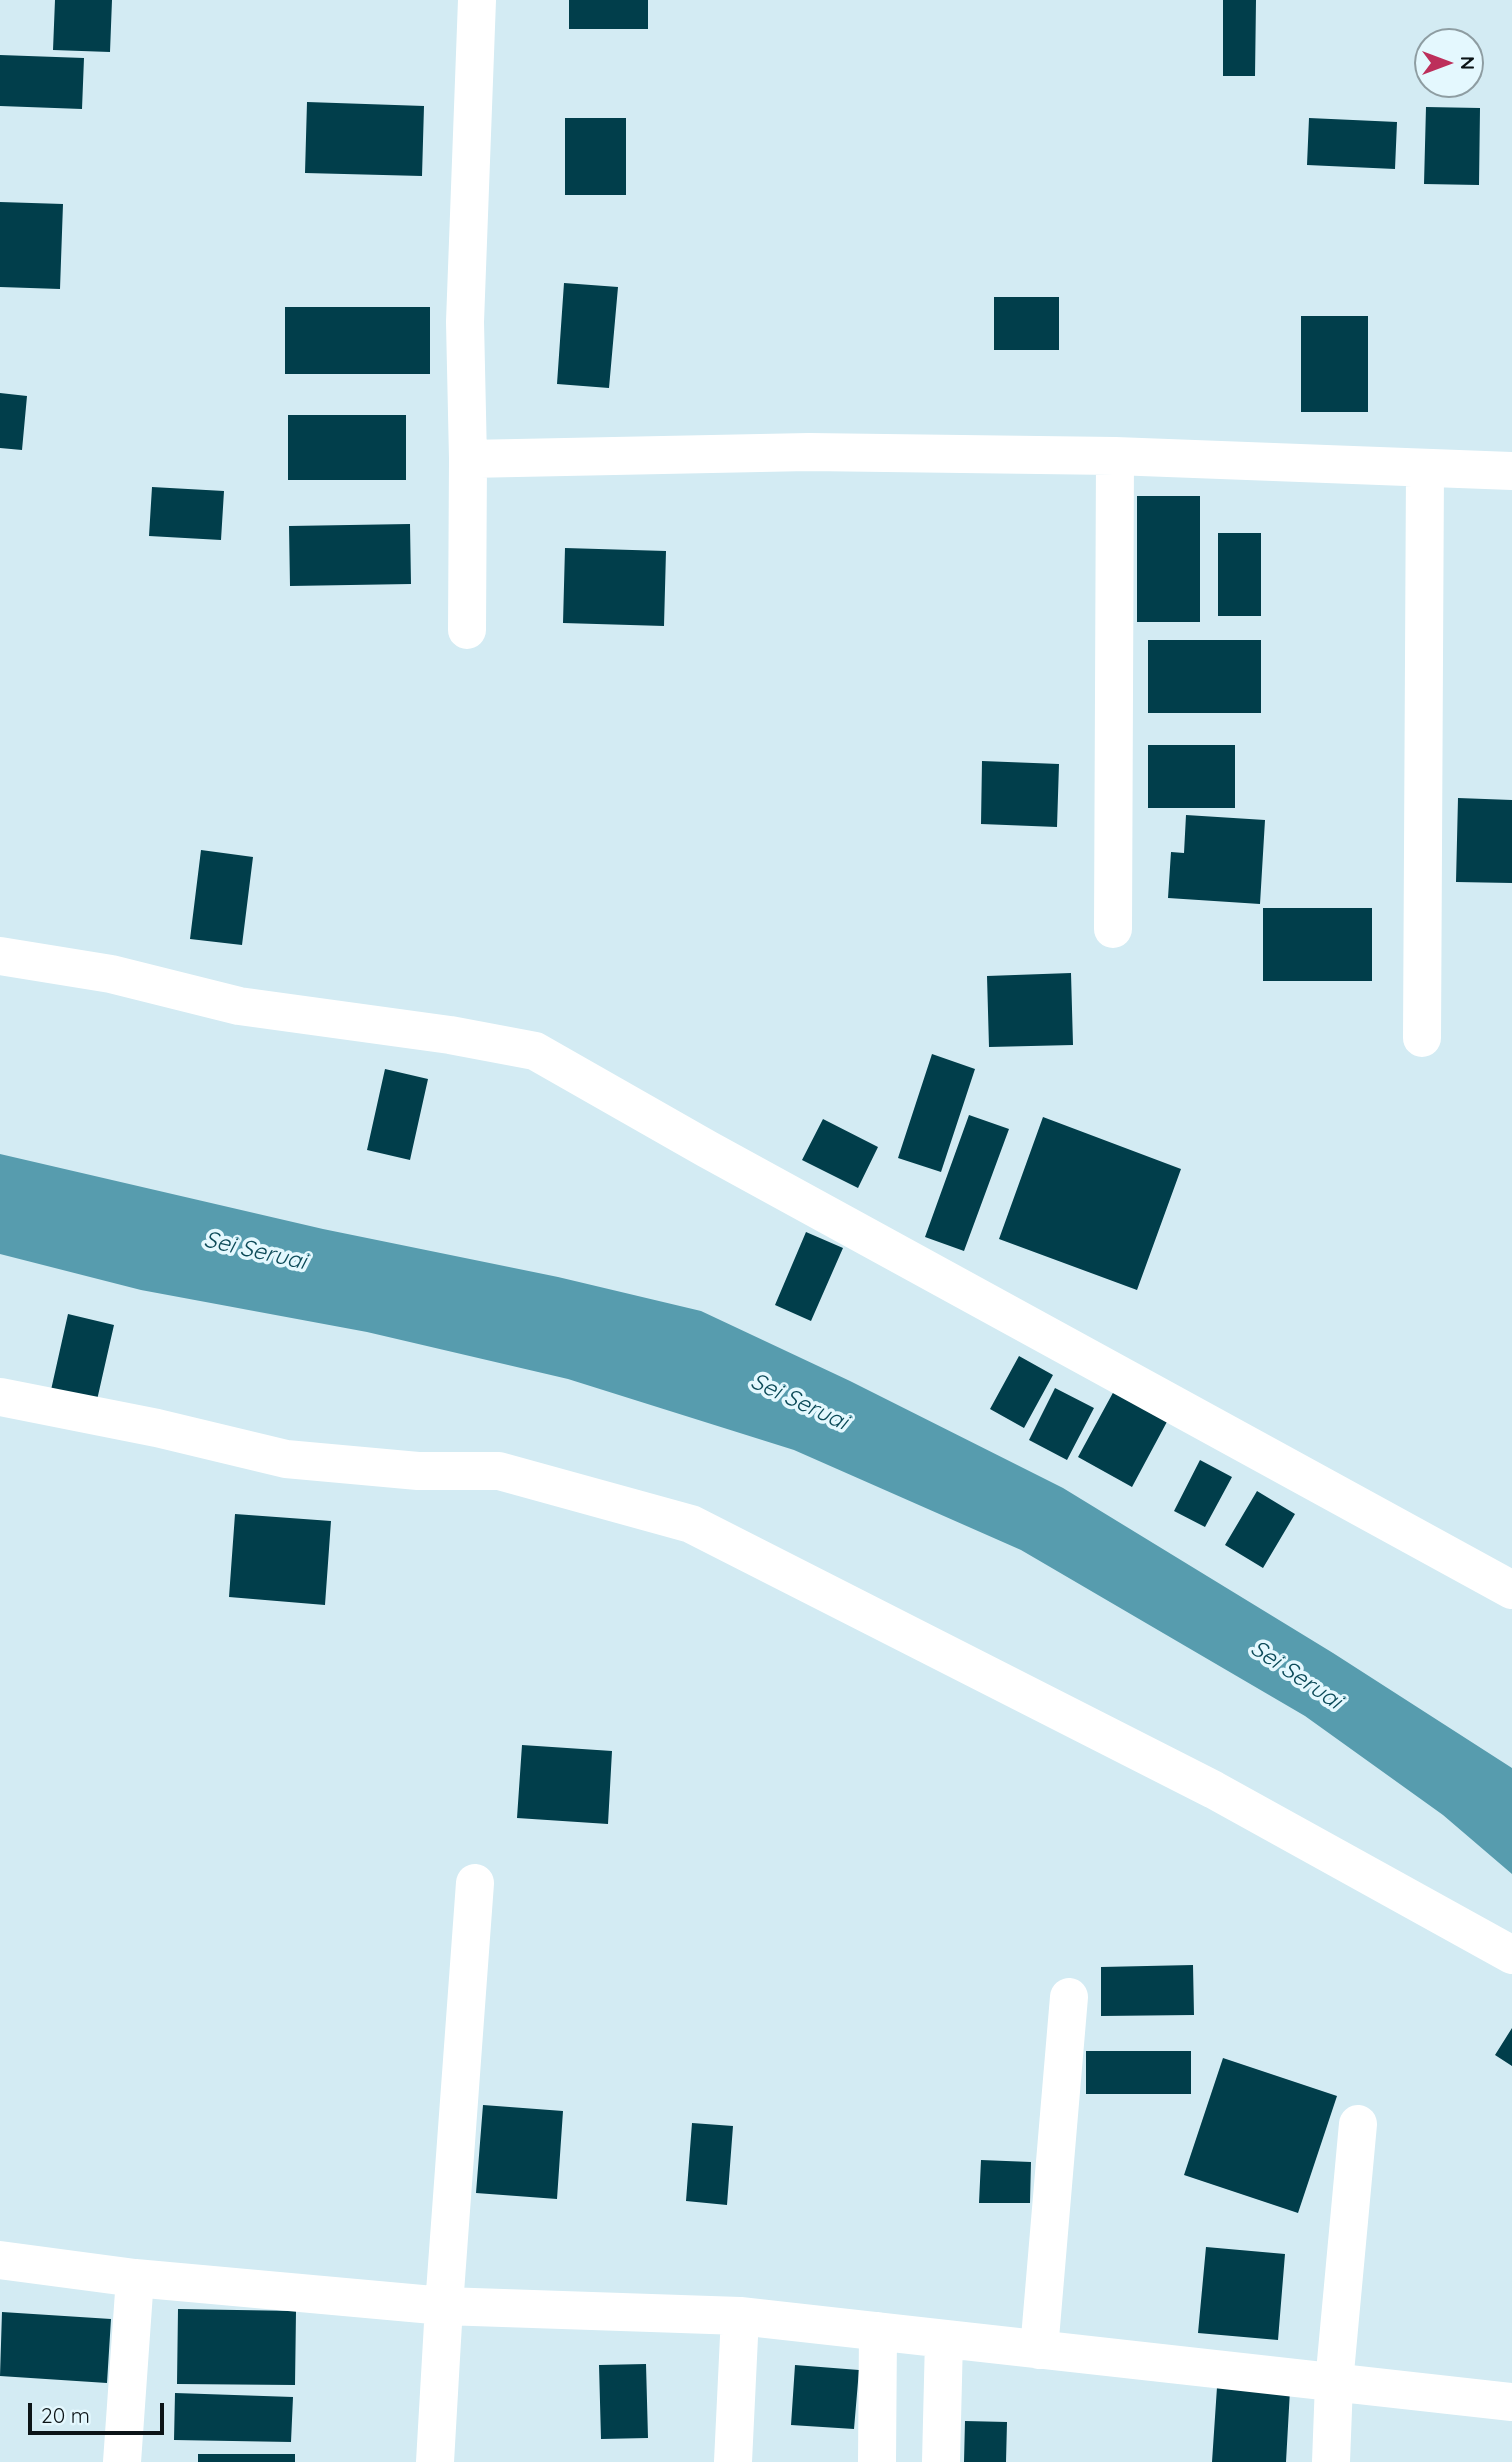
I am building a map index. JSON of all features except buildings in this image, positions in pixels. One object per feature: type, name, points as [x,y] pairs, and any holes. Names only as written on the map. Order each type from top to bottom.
[{"type":"street","points":[[467,630],[468,459],[465,322],[477,0]]},
{"type":"street","points":[[468,459],[809,452],[1115,456],[1512,471]]},
{"type":"street","points":[[1113,929],[1115,456]]},
{"type":"street","points":[[1422,1038],[1424,468]]},
{"type":"street","points":[[0,956],[111,974],[239,1006],[450,1035],[536,1051],[707,1149],[1512,1590]]},
{"type":"street","points":[[0,1397],[157,1428],[286,1459],[418,1471],[499,1471],[691,1524],[1214,1790],[1512,1955]]},
{"type":"street","points":[[436,2462],[444,2306],[475,1882]]},
{"type":"street","points":[[1039,2350],[1069,1997]]},
{"type":"street","points":[[1331,2462],[1334,2383],[1358,2124]]},
{"type":"street","points":[[0,2260],[135,2278],[444,2306],[740,2315],[1512,2402]]},
{"type":"street","points":[[121,2462],[135,2278]]},
{"type":"street","points":[[733,2462],[740,2315]]},
{"type":"street","points":[[877,2331],[877,2462]]},
{"type":"street","points":[[941,2462],[944,2339]]},
{"type":"water","name":"Sei Seruai","points":[[0,1154],[323,1229],[558,1277],[701,1311],[850,1381],[1063,1488],[1333,1653],[1512,1768],[1512,1874],[1443,1815],[1305,1716],[1021,1550],[794,1450],[568,1379],[367,1332],[141,1290],[0,1254]]}]
